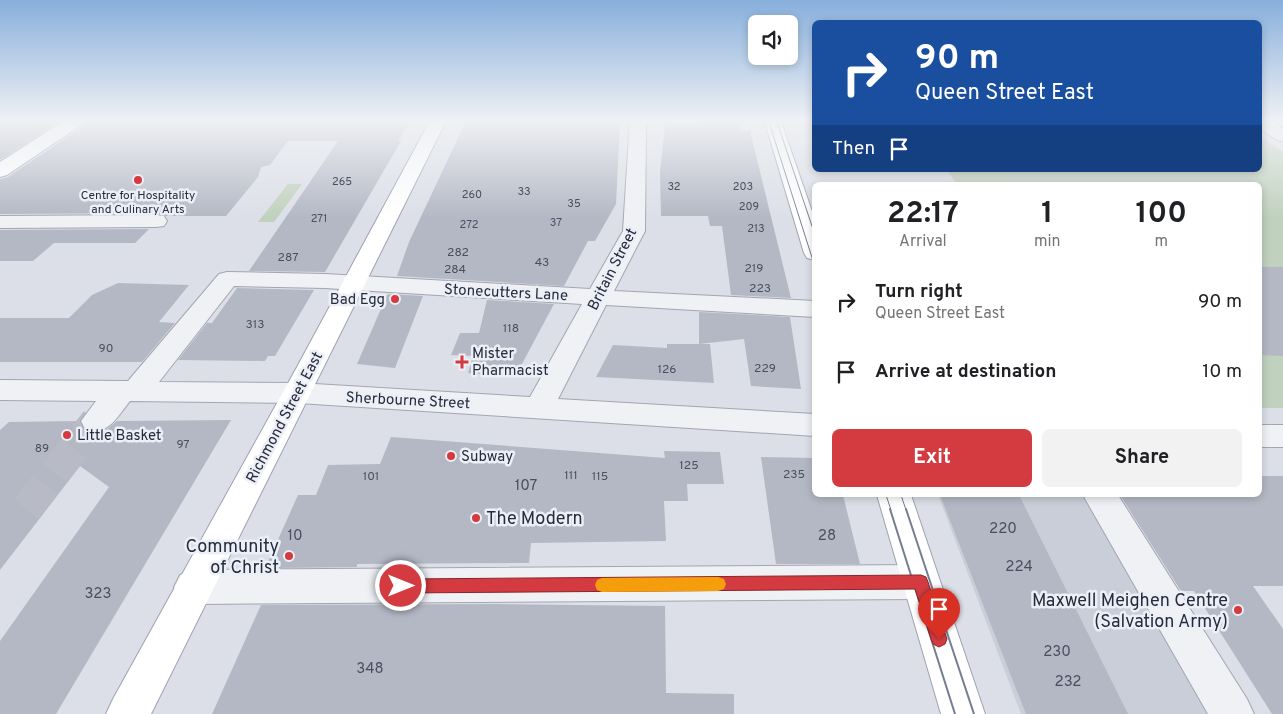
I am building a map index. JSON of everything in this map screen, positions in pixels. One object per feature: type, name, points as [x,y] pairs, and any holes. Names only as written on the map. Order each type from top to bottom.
[{"type":"main road","points":[[0,171],[27,152]]},
{"type":"main road","name":"Richmond Street East","points":[[128,714],[193,587],[355,284],[422,152]]},
{"type":"main road","points":[[783,152],[812,244]]},
{"type":"main road","points":[[895,497],[964,714]]},
{"type":"street","name":"Britain Street","points":[[539,407],[634,232],[638,206],[636,152]]},
{"type":"street","points":[[0,222],[156,221]]},
{"type":"street","name":"Stonecutters Lane","points":[[130,390],[227,279],[325,281],[812,309]]},
{"type":"street","name":"Sherbourne Street","points":[[0,390],[298,393],[812,425]]},
{"type":"street","points":[[96,421],[130,390]]},
{"type":"street","points":[[1262,436],[1283,436]]},
{"type":"street","points":[[1101,497],[1232,714]]},
{"type":"street","points":[[193,587],[921,582]]},
{"type":"shaded area","points":[[939,497],[1096,497],[1226,714],[1021,714]]},
{"type":"green space","points":[[1262,152],[1283,152],[1283,408],[1262,408],[1262,182],[955,182],[948,172],[1262,172]]},
{"type":"green space","points":[[288,184],[302,184],[274,222],[258,222]]},
{"type":"building","points":[[0,152],[12,152],[0,160]]},
{"type":"building","points":[[45,152],[280,152],[270,165],[261,167],[258,177],[226,216],[166,216],[156,213],[0,214],[0,179],[8,177]]},
{"type":"building","points":[[330,152],[394,152],[325,272],[249,271]]},
{"type":"building","points":[[451,152],[618,152],[616,204],[595,241],[588,241],[564,286],[397,276],[409,242]]},
{"type":"building","points":[[662,152],[755,152],[791,298],[731,295],[722,226],[710,226],[708,216],[661,216],[660,172]]},
{"type":"building","points":[[149,229],[135,243],[54,243],[33,261],[0,261],[0,230]]},
{"type":"building","points":[[1262,267],[1283,267],[1283,356],[1262,355]]},
{"type":"building","points":[[118,283],[189,285],[159,322],[175,323],[142,362],[0,362],[0,318],[69,318],[92,295]]},
{"type":"building","points":[[237,288],[314,290],[275,356],[268,356],[265,361],[178,360],[207,323],[212,323]]},
{"type":"building","points":[[387,295],[423,296],[395,368],[357,364]]},
{"type":"building","points":[[487,300],[554,304],[515,377],[468,373],[473,356],[451,355],[460,333],[479,333]]},
{"type":"building","points":[[699,312],[790,317],[801,389],[751,386],[744,339],[699,344]]},
{"type":"building","points":[[667,344],[710,344],[714,383],[596,377],[613,345],[667,348]]},
{"type":"building","points":[[231,420],[56,714],[0,714],[0,641],[109,487],[80,466],[0,570],[0,430],[9,422],[79,421],[83,430],[93,432],[107,429],[117,421]]},
{"type":"building","name":"The Modern","points":[[391,437],[665,458],[664,451],[720,452],[724,484],[687,484],[688,501],[664,501],[666,541],[531,543],[529,563],[357,564],[357,567],[278,568],[280,564],[267,564],[298,495],[316,495],[328,465],[380,464]]},
{"type":"building","points":[[761,457],[812,458],[812,497],[843,497],[860,564],[776,564]]},
{"type":"building","name":"Maxwell Meighen Centre (Salvation Army)","points":[[1262,476],[1283,476],[1283,586],[1253,586],[1283,629],[1283,714],[1272,714],[1194,591],[1181,591],[1121,497],[1262,497]]},
{"type":"building","points":[[941,497],[1020,497],[1128,714],[1026,714]]},
{"type":"building","points":[[493,604],[665,606],[666,693],[734,694],[734,714],[212,714],[261,605]]},
{"type":"tunnel","points":[[26,509],[96,421]]},
{"type":"tram line","points":[[779,152],[812,258]]},
{"type":"tram line","points":[[787,152],[812,226]]},
{"type":"tram line","points":[[887,497],[891,510]]},
{"type":"tram line","points":[[902,497],[906,510]]},
{"type":"tram line","points":[[890,509],[955,714]]},
{"type":"tram line","points":[[906,509],[974,714]]},
{"type":"slow traffic","points":[[602,585],[718,584]]},
{"type":"place","name":"Centre for Hospitality and Culinary Arts","points":[[138,180]]},
{"type":"place","name":"Bad Egg","points":[[395,299]]},
{"type":"place","name":"Mister Pharmacist","points":[[462,362]]},
{"type":"place","name":"Little Basket","points":[[67,435]]},
{"type":"place","name":"Subway","points":[[451,456]]},
{"type":"place","name":"The Modern","points":[[476,518]]},
{"type":"place","name":"Community of Christ","points":[[289,556]]},
{"type":"place","name":"Maxwell Meighen Centre (Salvation Army)","points":[[1238,610]]},
{"type":"route","points":[[401,586],[921,582],[939,639]]}]
